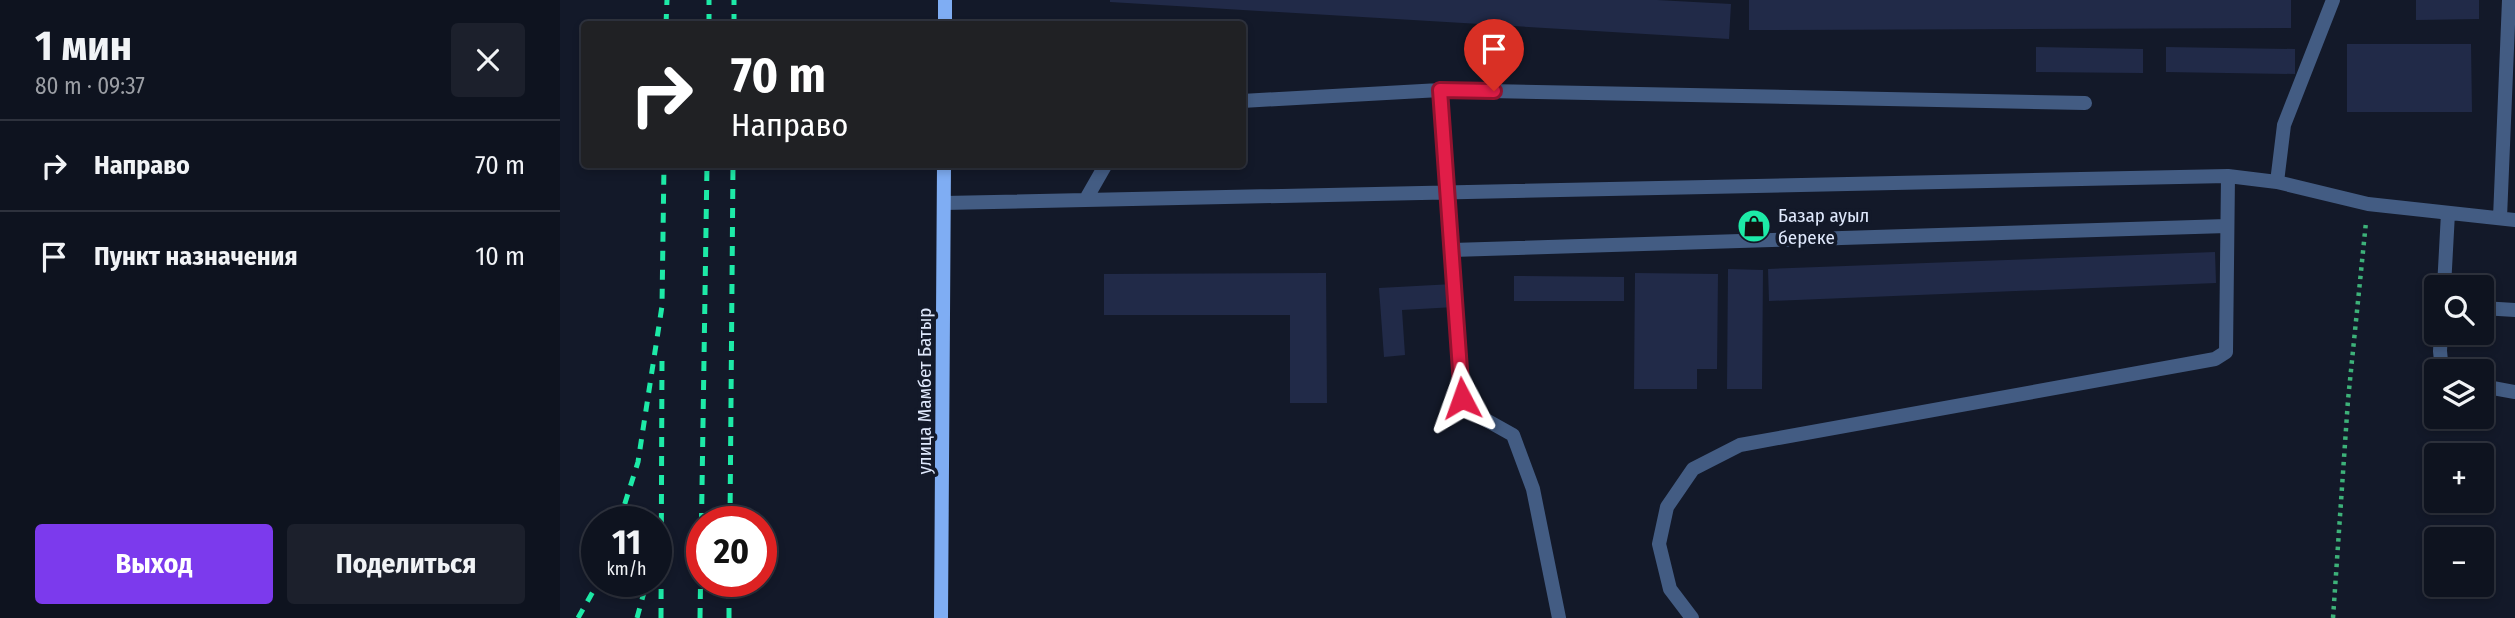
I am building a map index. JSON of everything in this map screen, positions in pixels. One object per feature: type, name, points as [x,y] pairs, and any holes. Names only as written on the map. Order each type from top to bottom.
[{"type":"main road","points":[[944,21],[945,0]]},
{"type":"main road","name":"улица Мамбет Батыр","points":[[942,618],[944,168]]},
{"type":"lane","points":[[2277,182],[2284,124],[2333,0]]},
{"type":"lane","points":[[944,203],[2228,176],[2277,182],[2368,204],[2507,219],[2509,0]]},
{"type":"lane","points":[[1246,101],[1440,90],[2085,103]]},
{"type":"lane","points":[[1440,90],[1462,398],[1479,416],[1513,435],[1533,489],[1559,618]]},
{"type":"lane","points":[[1086,200],[1104,168]]},
{"type":"lane","points":[[1692,618],[1670,589],[1659,544],[1667,507],[1693,468],[1740,445],[2215,359],[2226,352],[2228,176]]},
{"type":"lane","points":[[2445,275],[2448,213]]},
{"type":"lane","points":[[1452,250],[2227,226]]},
{"type":"lane","points":[[2494,309],[2515,310]]},
{"type":"lane","points":[[2494,388],[2515,392]]},
{"type":"path","points":[[2333,618],[2348,400],[2368,204]]},
{"type":"building","points":[[1110,0],[1657,0],[1731,4],[1729,39]]},
{"type":"building","points":[[1749,0],[2291,0],[2291,28],[1749,30]]},
{"type":"building","points":[[2416,0],[2479,0],[2479,19],[2416,20]]},
{"type":"building","points":[[2347,44],[2471,44],[2472,112],[2347,112]]},
{"type":"building","points":[[2036,47],[2143,49],[2143,73],[2036,72]]},
{"type":"building","points":[[2166,47],[2295,49],[2295,74],[2166,72]]},
{"type":"building","points":[[2215,252],[2216,283],[1769,301],[1768,269]]},
{"type":"building","points":[[1728,269],[1763,270],[1762,389],[1727,389]]},
{"type":"building","points":[[1326,273],[1327,403],[1290,403],[1290,315],[1104,315],[1104,274]]},
{"type":"building","points":[[1635,273],[1718,274],[1717,369],[1697,369],[1697,389],[1634,389]]},
{"type":"building","points":[[1514,276],[1624,277],[1624,301],[1514,301]]},
{"type":"building","points":[[1453,284],[1455,307],[1402,310],[1405,355],[1384,357],[1379,288]]},
{"type":"railway","points":[[666,21],[667,0]]},
{"type":"railway","points":[[709,0],[709,21]]},
{"type":"railway","points":[[734,0],[734,21]]},
{"type":"railway","points":[[624,506],[638,462],[662,306],[664,168]]},
{"type":"railway","points":[[700,618],[707,168]]},
{"type":"railway","points":[[730,506],[733,168]]},
{"type":"railway","points":[[661,618],[662,356]]},
{"type":"railway","points":[[578,618],[590,597]]},
{"type":"railway","points":[[637,618],[643,597]]},
{"type":"railway","points":[[729,597],[729,618]]},
{"type":"place","name":"Базар ауыл береке","points":[[1754,226]]},
{"type":"route","points":[[1462,398],[1440,90],[1494,91]]}]
